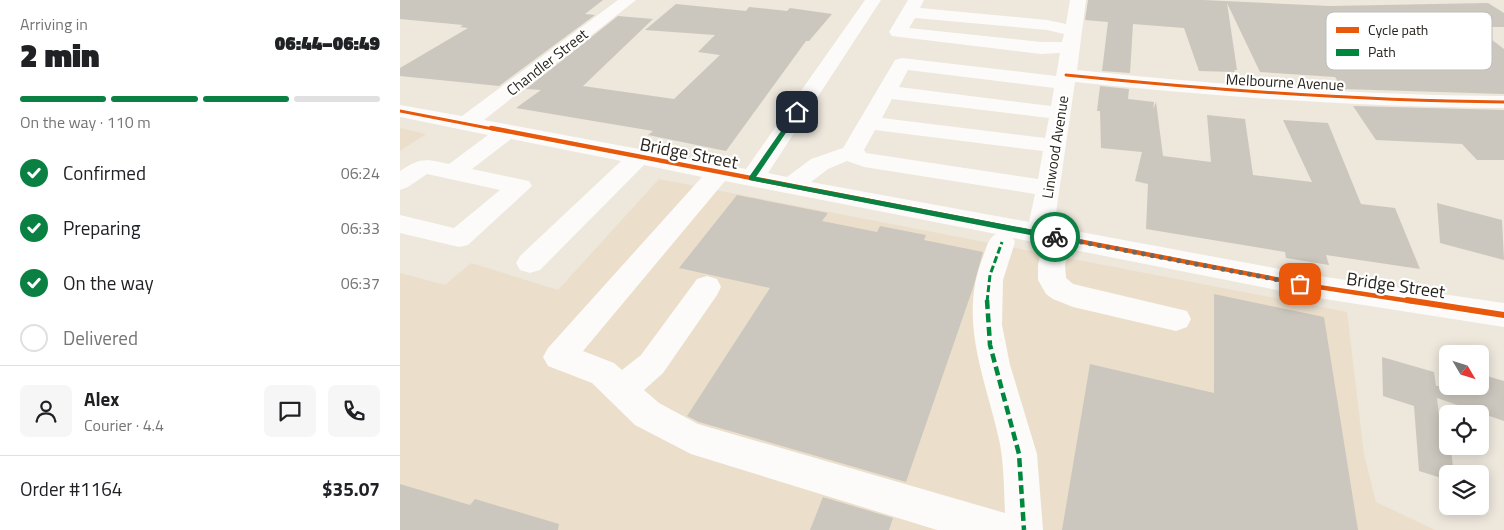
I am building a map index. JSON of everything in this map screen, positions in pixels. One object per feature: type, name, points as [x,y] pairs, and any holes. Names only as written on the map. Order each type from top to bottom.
[{"type":"street","name":"Chandler Street","points":[[466,124],[628,0]]},
{"type":"street","points":[[752,179],[873,0]]},
{"type":"street","name":"Linwood Avenue","points":[[1078,0],[1048,188],[1050,277],[1055,287],[1073,296],[1176,319]]},
{"type":"street","points":[[912,6],[898,32],[1041,48],[1072,39]]},
{"type":"street","name":"Melbourne Avenue","points":[[886,92],[902,64],[1259,94],[1504,102]]},
{"type":"street","points":[[792,187],[810,170],[836,157],[853,153],[886,92],[1060,113]]},
{"type":"street","name":"Bridge Street","points":[[401,112],[1304,285],[1504,315]]},
{"type":"street","points":[[868,124],[1055,146]]},
{"type":"street","points":[[453,172],[506,132]]},
{"type":"street","points":[[853,153],[856,158],[864,160],[1048,188]]},
{"type":"street","points":[[530,263],[639,157]]},
{"type":"street","points":[[400,182],[423,166],[520,186],[459,238],[400,224]]},
{"type":"street","points":[[719,173],[559,357],[596,368],[646,414],[700,441],[999,530]]},
{"type":"street","points":[[1002,242],[988,286],[987,320],[992,353],[1017,444],[1023,490],[1024,530]]},
{"type":"street","points":[[621,390],[652,364],[707,288]]},
{"type":"shaded area","points":[[400,128],[426,134],[400,151]]},
{"type":"shaded area","points":[[659,179],[1347,312],[1364,454],[1376,502],[1435,530],[400,530],[400,273],[445,285],[471,263],[558,290]]},
{"type":"building","points":[[400,0],[603,0],[585,14],[595,15],[499,86],[400,76],[400,68],[468,28],[460,27],[463,25],[400,19]]},
{"type":"building","points":[[1088,0],[1203,0],[1329,6],[1488,3],[1504,13],[1504,27],[1492,27],[1492,12],[1326,12],[1326,70],[1492,70],[1492,40],[1504,49],[1504,94],[1343,89],[1335,77],[1260,72],[1227,3],[1237,70],[1234,70],[1235,72],[1199,71],[1184,28],[1133,24],[1130,73],[1102,71],[1108,22],[1085,20]]},
{"type":"building","points":[[676,4],[746,11],[749,7],[787,11],[790,8],[832,14],[809,41],[806,41],[726,151],[648,135],[653,131],[516,108],[541,90],[526,89],[618,16],[653,19],[583,86],[674,99],[720,55],[698,52],[715,35],[645,30]]},
{"type":"building","points":[[1100,86],[1129,89],[1128,99],[1154,102],[1153,109],[1156,102],[1163,156],[1211,162],[1207,115],[1245,119],[1253,175],[1312,182],[1283,120],[1328,123],[1361,204],[1395,208],[1420,269],[1326,255],[1329,265],[1286,258],[1285,252],[1146,229],[1148,184],[1135,181],[1142,152],[1101,148],[1100,111],[1097,111]]},
{"type":"building","points":[[1353,106],[1504,110],[1504,160],[1477,160],[1462,144],[1376,140]]},
{"type":"building","points":[[737,195],[828,213],[822,221],[877,232],[880,226],[926,235],[924,240],[983,252],[973,288],[906,482],[699,422],[687,416],[770,288],[679,268]]},
{"type":"building","points":[[1437,203],[1502,220],[1504,260],[1440,243]]},
{"type":"building","points":[[1214,294],[1324,317],[1358,530],[1062,530],[1090,364],[1214,393]]},
{"type":"building","points":[[1382,357],[1434,372],[1436,386],[1439,386],[1439,395],[1489,395],[1489,377],[1504,381],[1504,421],[1489,416],[1489,405],[1457,405],[1437,398],[1439,455],[1452,455],[1453,465],[1439,465],[1439,477],[1419,471],[1414,406],[1383,396]]},
{"type":"building","points":[[400,484],[470,505],[475,499],[559,524],[558,530],[400,530]]},
{"type":"building","points":[[823,497],[893,518],[889,530],[810,530]]},
{"type":"marked path","points":[[1002,242],[989,280],[986,305],[987,325],[990,345],[1019,454],[1024,530]]},
{"type":"cycle path","points":[[1066,75],[1175,86],[1339,98],[1504,102]]},
{"type":"cycle path","points":[[400,111],[1312,286],[1504,315]]},
{"type":"way so far","points":[[1055,237],[1300,284]]},
{"type":"route","points":[[797,112],[752,179],[1055,237]]}]
